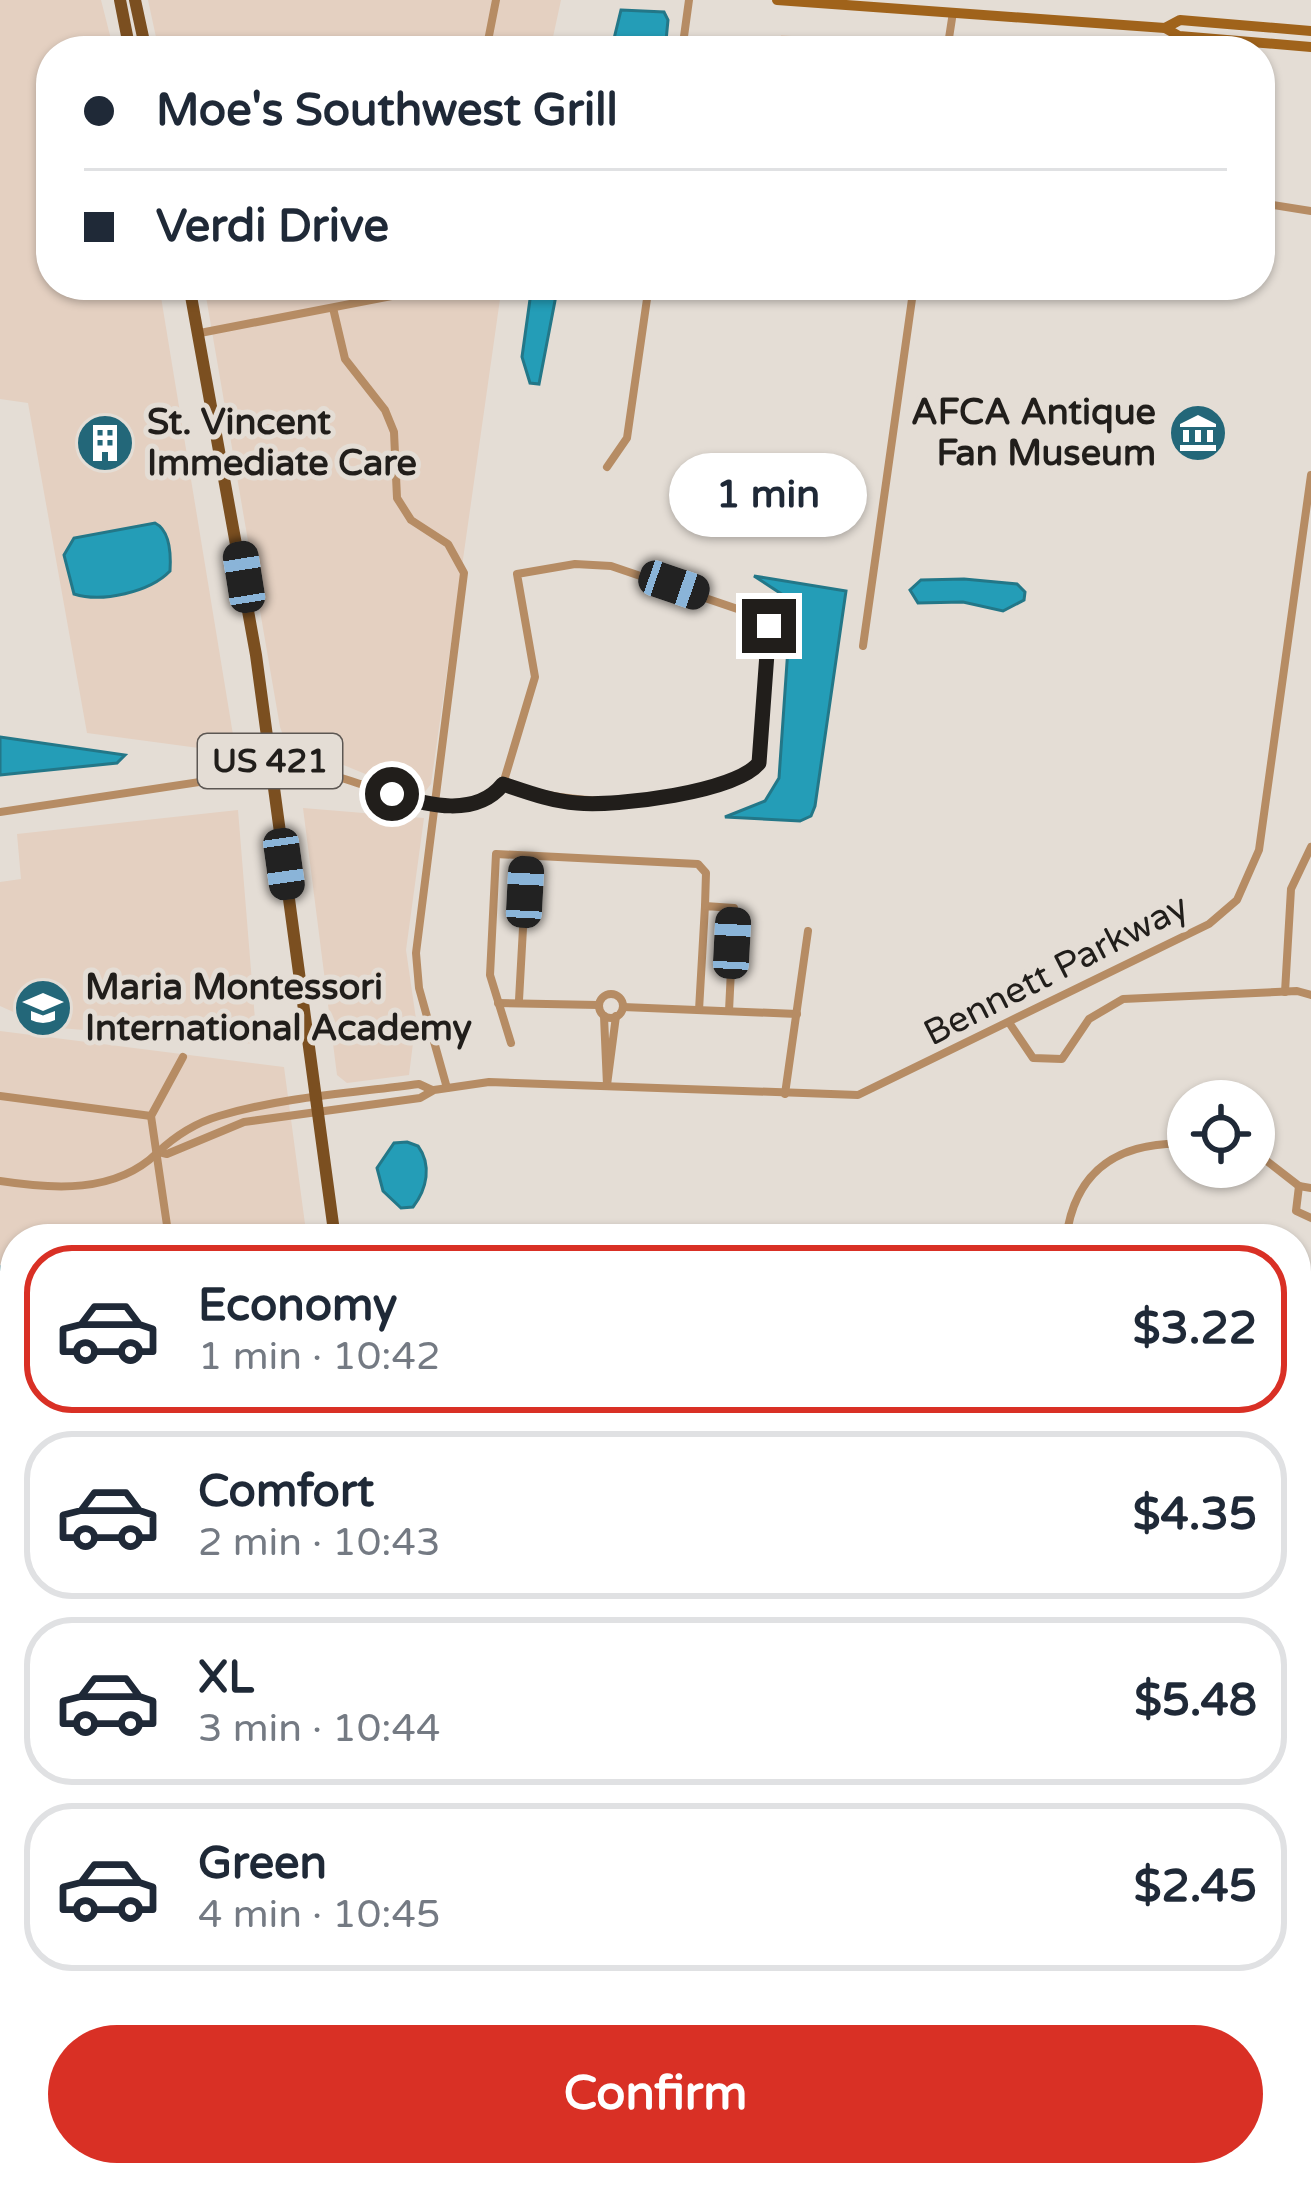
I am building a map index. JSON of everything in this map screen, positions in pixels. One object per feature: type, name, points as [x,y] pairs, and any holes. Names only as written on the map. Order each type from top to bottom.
[{"type":"main road","points":[[120,0],[127,36]]},
{"type":"main road","points":[[135,0],[143,36]]},
{"type":"main road","name":"US 421","points":[[192,300],[272,770],[333,1224]]},
{"type":"street","points":[[489,36],[496,0]]},
{"type":"street","points":[[684,36],[689,0]]},
{"type":"street","points":[[777,0],[1165,28],[1179,36]]},
{"type":"street","points":[[949,36],[952,12]]},
{"type":"street","points":[[1165,28],[1180,20],[1311,31]]},
{"type":"street","points":[[1275,44],[1311,47]]},
{"type":"street","points":[[1275,205],[1311,211]]},
{"type":"street","points":[[200,333],[372,300]]},
{"type":"street","points":[[607,467],[628,438],[647,300]]},
{"type":"street","points":[[863,646],[912,300]]},
{"type":"street","points":[[333,308],[345,359],[385,410],[394,432],[398,498],[411,520],[448,544],[464,573],[416,966],[447,1088]]},
{"type":"street","name":"Bennett Parkway","points":[[0,1181],[78,1187],[116,1176],[157,1153],[167,1154],[244,1122],[316,1105],[420,1098],[447,1088],[517,1082],[858,1095],[1209,924],[1237,900],[1252,876],[1311,475]]},
{"type":"street","points":[[0,812],[272,770],[324,769],[436,804],[482,801],[503,784],[535,677],[517,574],[575,564],[610,566],[767,619],[757,769],[735,780],[621,803],[563,802],[503,784]]},
{"type":"street","points":[[1285,992],[1291,889],[1311,847]]},
{"type":"street","points":[[511,1043],[490,975],[496,854],[698,864],[706,873],[699,1010]]},
{"type":"street","points":[[519,1000],[526,856]]},
{"type":"street","points":[[705,906],[734,908],[729,1012]]},
{"type":"street","points":[[785,1094],[808,931]]},
{"type":"street","points":[[498,1003],[598,1005],[611,993],[623,1007],[796,1014]]},
{"type":"street","points":[[1010,1024],[1022,1049],[1054,1061],[1068,1054],[1089,1019],[1123,999],[1311,995]]},
{"type":"street","points":[[598,1005],[604,1016],[602,1071],[607,1085]]},
{"type":"street","points":[[607,1085],[616,1016],[623,1007]]},
{"type":"street","points":[[604,1016],[616,1016]]},
{"type":"street","points":[[167,1224],[152,1116],[183,1057]]},
{"type":"street","points":[[0,1096],[152,1116]]},
{"type":"street","points":[[1070,1224],[1076,1199],[1102,1167],[1132,1146],[1167,1145]]},
{"type":"street","points":[[1275,1167],[1299,1186],[1311,1188]]},
{"type":"street","points":[[1299,1186],[1296,1210],[1311,1219]]},
{"type":"shaded area","points":[[0,0],[101,0],[110,36],[36,36],[36,300],[161,300],[236,753],[87,733],[28,403],[0,399]]},
{"type":"shaded area","points":[[148,0],[561,0],[553,36],[156,36]]},
{"type":"shaded area","points":[[207,300],[500,300],[431,784],[424,793],[412,793],[341,764],[297,760],[290,755],[280,727]]},
{"type":"shaded area","points":[[303,808],[424,818],[406,950],[416,1019],[409,1075],[347,1083],[337,1075]]},
{"type":"shaded area","points":[[238,810],[257,1044],[47,1027],[0,1006],[0,882],[21,879],[17,834]]},
{"type":"shaded area","points":[[0,1031],[284,1067],[305,1224],[0,1224]]},
{"type":"water","points":[[621,10],[664,12],[668,20],[666,36],[615,36]]},
{"type":"water","points":[[530,300],[555,300],[539,384],[530,383],[522,357]]},
{"type":"water","points":[[155,523],[167,537],[170,571],[125,594],[74,594],[64,555],[74,538]]},
{"type":"water","points":[[754,576],[846,591],[815,806],[811,816],[800,821],[725,817],[765,801],[779,778],[790,619],[783,595]]},
{"type":"water","points":[[921,580],[1017,584],[1025,592],[1024,600],[1003,611],[963,602],[918,603],[910,590]]},
{"type":"water","points":[[0,737],[125,755],[117,763],[0,775]]},
{"type":"water","points":[[407,1142],[422,1153],[426,1177],[413,1207],[401,1208],[383,1191],[377,1168],[394,1143]]},
{"type":"place","name":"AFCA Antique Fan Museum","points":[[1198,433]]},
{"type":"place","name":"St. Vincent Immediate Care","points":[[105,443]]},
{"type":"place","name":"Maria Montessori International Academy","points":[[43,1008]]},
{"type":"route","points":[[392,794],[467,806],[494,795],[503,784],[563,802],[599,804],[735,780],[757,769],[759,763],[769,626]]}]
